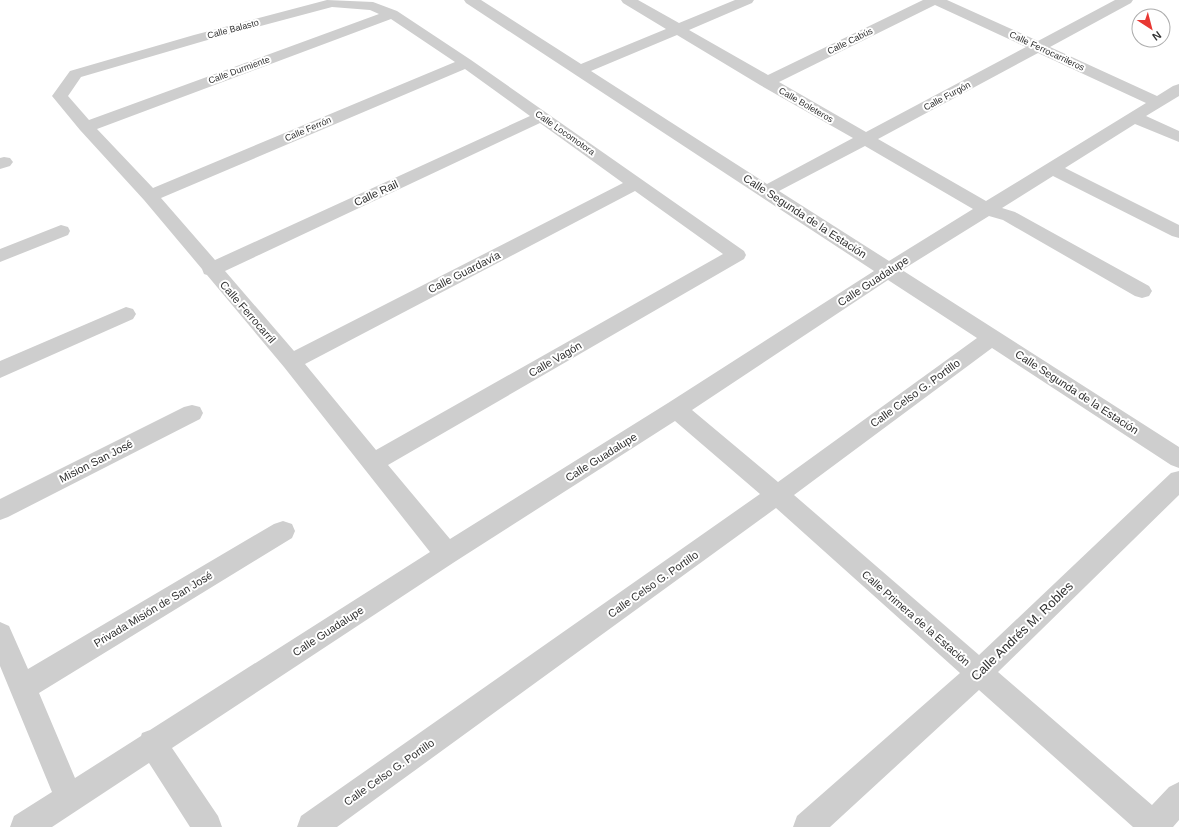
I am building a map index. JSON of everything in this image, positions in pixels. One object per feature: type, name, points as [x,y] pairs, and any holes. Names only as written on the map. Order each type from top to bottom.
[{"type":"street","name":"Calle Segunda de la Estación","points":[[471,0],[578,71],[889,270],[1179,459]]},
{"type":"street","name":"Calle Boleteros","points":[[628,0],[766,82],[986,209],[1009,216],[1142,291]]},
{"type":"street","points":[[578,71],[747,0]]},
{"type":"street","name":"Calle Ferrocarrileros","points":[[935,0],[1158,102]]},
{"type":"street","name":"Calle Cabús","points":[[766,82],[935,0]]},
{"type":"street","name":"Calle Furgón","points":[[767,192],[1039,48],[1126,0]]},
{"type":"street","name":"Calle Balasto","points":[[75,74],[199,38],[332,3],[373,6],[392,14]]},
{"type":"street","name":"Calle Locomotora","points":[[392,14],[466,63],[737,255]]},
{"type":"street","name":"Calle Durmiente","points":[[86,127],[392,14]]},
{"type":"street","name":"Calle Ferrón","points":[[150,196],[466,63]]},
{"type":"street","name":"Calle Ferrocarril","points":[[75,74],[60,96],[86,127],[150,196],[211,270],[291,362],[447,554]]},
{"type":"street","name":"Calle Guadalupe","points":[[24,827],[152,743],[676,409],[889,270],[1179,89]]},
{"type":"street","name":"Calle Rail","points":[[211,270],[541,117]]},
{"type":"street","points":[[1134,117],[1179,137]]},
{"type":"street","points":[[1052,168],[1179,232]]},
{"type":"street","name":"Calle Guardavía","points":[[291,362],[636,183]]},
{"type":"street","points":[[0,256],[61,231]]},
{"type":"street","name":"Calle Vagón","points":[[373,463],[737,255]]},
{"type":"street","points":[[0,370],[126,314]]},
{"type":"street","name":"Calle Celso G. Portillo","points":[[312,827],[777,495],[992,337]]},
{"type":"street","name":"Calle Primera de la Estación","points":[[676,409],[777,495],[1154,827]]},
{"type":"street","name":"Mision San José","points":[[0,510],[192,413]]},
{"type":"street","name":"Calle Andrés M. Robles","points":[[808,827],[979,673],[1179,480]]},
{"type":"street","name":"Privada Misión de San José","points":[[22,688],[283,531]]},
{"type":"street","points":[[0,634],[69,798]]},
{"type":"street","points":[[152,743],[207,827]]},
{"type":"street","points":[[1154,827],[1179,796]]}]
